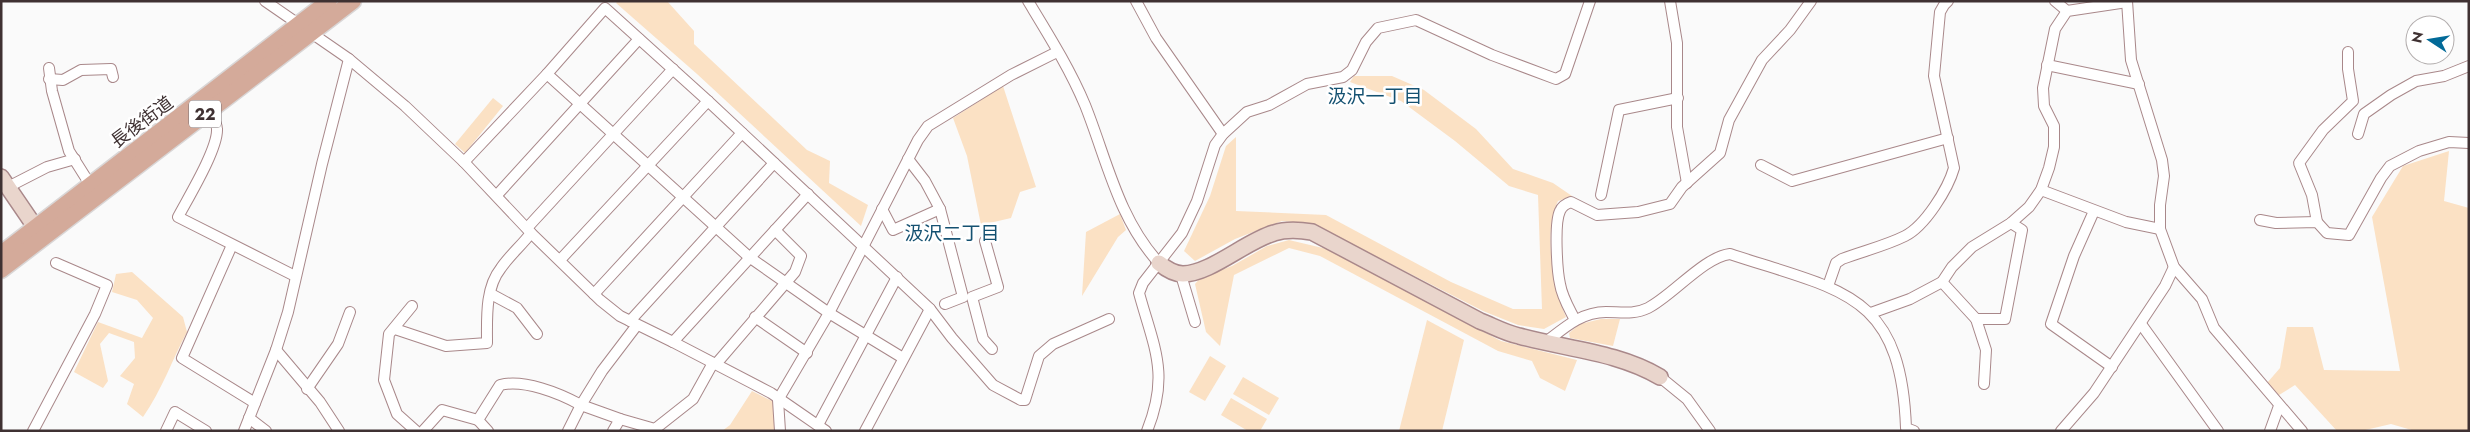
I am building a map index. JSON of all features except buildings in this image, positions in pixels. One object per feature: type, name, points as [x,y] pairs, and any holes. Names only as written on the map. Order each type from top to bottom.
[{"type":"main road","name":"長後街道","points":[[1,254],[39,232],[209,111],[304,30],[329,1]]},
{"type":"main road","name":"長後街道","points":[[39,232],[91,186],[304,30],[353,1]]},
{"type":"main road","name":"22","points":[[1,270],[39,232]]},
{"type":"street","points":[[265,1],[304,30],[349,59],[405,106],[464,162],[529,231],[594,294],[620,316],[771,393],[778,400],[822,428],[865,336],[897,278]]},
{"type":"street","points":[[1028,1],[1079,90],[1112,182],[1130,224],[1142,244],[1159,263],[1181,275],[1195,272],[1275,232],[1293,230],[1312,232],[1480,321],[1507,332],[1618,359],[1647,369],[1687,399],[1710,431]]},
{"type":"street","points":[[1136,1],[1156,38],[1223,134]]},
{"type":"street","points":[[1147,431],[1159,397],[1160,374],[1139,293],[1143,284],[1182,233],[1197,202],[1215,146],[1223,134],[1247,112],[1269,105],[1307,84],[1343,77],[1352,70],[1366,42],[1378,28],[1416,20],[1492,55],[1556,79],[1565,74],[1590,1]]},
{"type":"street","points":[[1670,1],[1677,43],[1677,127],[1687,182]]},
{"type":"street","points":[[1575,320],[1559,283],[1558,225],[1559,212],[1564,205],[1571,202],[1597,215],[1638,212],[1670,204],[1687,182],[1720,153],[1730,120],[1762,60],[1790,30],[1812,1]]},
{"type":"street","points":[[1828,286],[1836,263],[1842,258],[1907,235],[1929,213],[1944,194],[1950,180],[1954,168],[1934,76],[1940,12],[1948,1]]},
{"type":"street","points":[[2055,1],[2067,11]]},
{"type":"street","points":[[1871,313],[1910,299],[1942,282],[1952,268],[1972,247],[2011,222],[2029,207],[2041,190],[2054,147],[2054,126],[2044,106],[2043,88],[2055,29],[2067,11],[2127,2],[2131,60],[2162,160],[2164,176],[2160,205],[2160,229],[2174,266],[2202,298],[2214,328],[2302,431]]},
{"type":"street","points":[[464,162],[547,74],[605,8],[708,101],[930,309],[952,338],[993,384],[1021,400],[1025,400],[1039,356],[1053,344],[1109,320]]},
{"type":"street","points":[[497,196],[639,39]]},
{"type":"street","points":[[780,431],[778,400],[829,313],[908,159],[928,126],[1011,75],[1057,52]]},
{"type":"street","points":[[2348,52],[2348,69],[2353,101],[2323,130],[2299,163],[2312,195],[2317,222],[2327,234],[2348,235],[2390,166],[2419,151],[2442,144],[2449,142],[2469,143]]},
{"type":"street","points":[[244,431],[276,350],[288,312],[295,276],[349,59]]},
{"type":"street","points":[[2047,65],[2139,84]]},
{"type":"street","points":[[2358,134],[2364,114],[2392,95],[2416,81],[2444,76],[2469,66]]},
{"type":"street","points":[[49,68],[49,80],[68,151],[91,186]]},
{"type":"street","points":[[49,80],[63,80],[81,70],[104,69],[111,69],[113,78]]},
{"type":"street","points":[[395,329],[446,346],[487,343],[487,308],[494,280],[501,267],[529,231],[613,134],[673,69]]},
{"type":"street","points":[[547,74],[749,257],[829,313],[903,358]]},
{"type":"street","points":[[1601,195],[1619,110],[1678,98]]},
{"type":"street","points":[[560,260],[708,101]]},
{"type":"street","points":[[209,111],[217,127],[216,136],[206,162],[178,218],[295,276]]},
{"type":"street","points":[[594,294],[682,196],[742,133]]},
{"type":"street","points":[[1761,165],[1792,181],[1948,138]]},
{"type":"street","points":[[39,232],[5,182],[75,159]]},
{"type":"street","points":[[908,159],[925,181],[940,209],[983,339],[992,349]]},
{"type":"street","points":[[568,431],[581,405],[634,323],[716,227],[774,163]]},
{"type":"street","points":[[2041,190],[2126,222],[2160,229]]},
{"type":"street","points":[[673,342],[808,194]]},
{"type":"street","points":[[882,209],[893,230],[940,209]]},
{"type":"street","points":[[2094,211],[2074,256],[2051,324],[2112,367]]},
{"type":"street","points":[[2260,220],[2276,223],[2317,222]]},
{"type":"street","points":[[1976,319],[2005,319],[2022,230],[2011,222]]},
{"type":"street","points":[[478,420],[500,385],[508,383],[557,392],[581,405],[655,429],[693,399],[715,363],[795,272],[801,256],[775,230]]},
{"type":"street","points":[[945,304],[998,287],[985,241]]},
{"type":"street","points":[[232,245],[182,358],[255,403]]},
{"type":"street","points":[[1546,342],[1575,320],[1592,314],[1634,313],[1647,308],[1722,255],[1730,254],[1828,286],[1855,301],[1871,313],[1891,344],[1899,367],[1904,394],[1906,428],[1914,431]]},
{"type":"street","points":[[33,431],[95,314],[108,285],[56,263]]},
{"type":"street","points":[[2061,431],[2080,411],[2112,367],[2165,286],[2174,266]]},
{"type":"street","points":[[1181,275],[1195,322]]},
{"type":"street","points":[[1942,282],[1976,319],[1986,350],[1984,384]]},
{"type":"street","points":[[491,294],[517,308],[537,334]]},
{"type":"street","points":[[412,306],[389,334],[384,380],[398,414],[416,431]]},
{"type":"street","points":[[865,431],[930,309]]},
{"type":"street","points":[[307,388],[338,344],[350,312]]},
{"type":"street","points":[[755,317],[807,353]]},
{"type":"street","points":[[2141,324],[2218,431]]},
{"type":"street","points":[[276,350],[320,402],[339,431]]},
{"type":"street","points":[[2270,431],[2279,406]]},
{"type":"street","points":[[423,431],[442,410],[478,420],[488,431]]},
{"type":"street","points":[[166,431],[175,412],[206,431]]},
{"type":"street","points":[[249,418],[266,431]]},
{"type":"street","points":[[612,431],[620,419]]},
{"type":"shaded area","points":[[618,1],[667,1],[694,31],[694,44],[807,150],[830,161],[829,183],[868,205],[861,226],[697,74],[616,3]]},
{"type":"shaded area","points":[[1354,76],[1392,76],[1424,90],[1476,129],[1513,169],[1553,183],[1572,196],[1558,201],[1551,227],[1554,275],[1561,305],[1566,317],[1544,329],[1518,325],[1483,311],[1313,224],[1282,221],[1235,239],[1195,261],[1184,251],[1210,196],[1226,146],[1236,137],[1236,211],[1326,215],[1451,282],[1513,309],[1542,309],[1538,195],[1509,186],[1455,141],[1401,101],[1350,82]]},
{"type":"shaded area","points":[[1003,86],[1036,187],[1020,192],[1011,218],[981,225],[967,156],[953,118]]},
{"type":"shaded area","points":[[493,98],[503,106],[465,153],[455,144]]},
{"type":"shaded area","points":[[2449,151],[2444,201],[2469,208],[2469,431],[2415,431],[2391,424],[2361,431],[2337,431],[2295,385],[2279,395],[2267,383],[2280,368],[2287,327],[2313,327],[2324,370],[2400,371],[2372,217],[2403,166]]},
{"type":"shaded area","points":[[1120,214],[1126,230],[1118,237],[1082,296],[1086,232]]},
{"type":"shaded area","points":[[1289,240],[1327,249],[1501,341],[1577,360],[1565,391],[1540,378],[1532,361],[1498,351],[1320,256],[1289,248],[1234,275],[1220,346],[1206,332],[1195,284],[1200,278],[1232,266],[1267,246]]},
{"type":"shaded area","points":[[132,272],[183,317],[187,332],[161,386],[143,417],[127,404],[134,384],[120,376],[135,358],[134,342],[109,333],[100,344],[108,381],[103,388],[74,372],[98,322],[142,338],[153,318],[137,300],[112,292],[116,274]]},
{"type":"shaded area","points":[[1601,319],[1620,319],[1613,346],[1570,338],[1569,333],[1580,324]]},
{"type":"shaded area","points":[[1427,320],[1464,340],[1442,431],[1399,431]]},
{"type":"shaded area","points":[[1210,356],[1226,366],[1205,401],[1189,392]]},
{"type":"shaded area","points":[[1243,377],[1279,398],[1269,415],[1233,394]]},
{"type":"shaded area","points":[[752,391],[774,402],[776,431],[722,431],[730,425]]},
{"type":"shaded area","points":[[1231,398],[1267,419],[1260,431],[1248,431],[1221,415]]},
{"type":"district","name":"汲沢一丁目","points":[[1375,96]]},
{"type":"district","name":"汲沢二丁目","points":[[952,233]]}]
